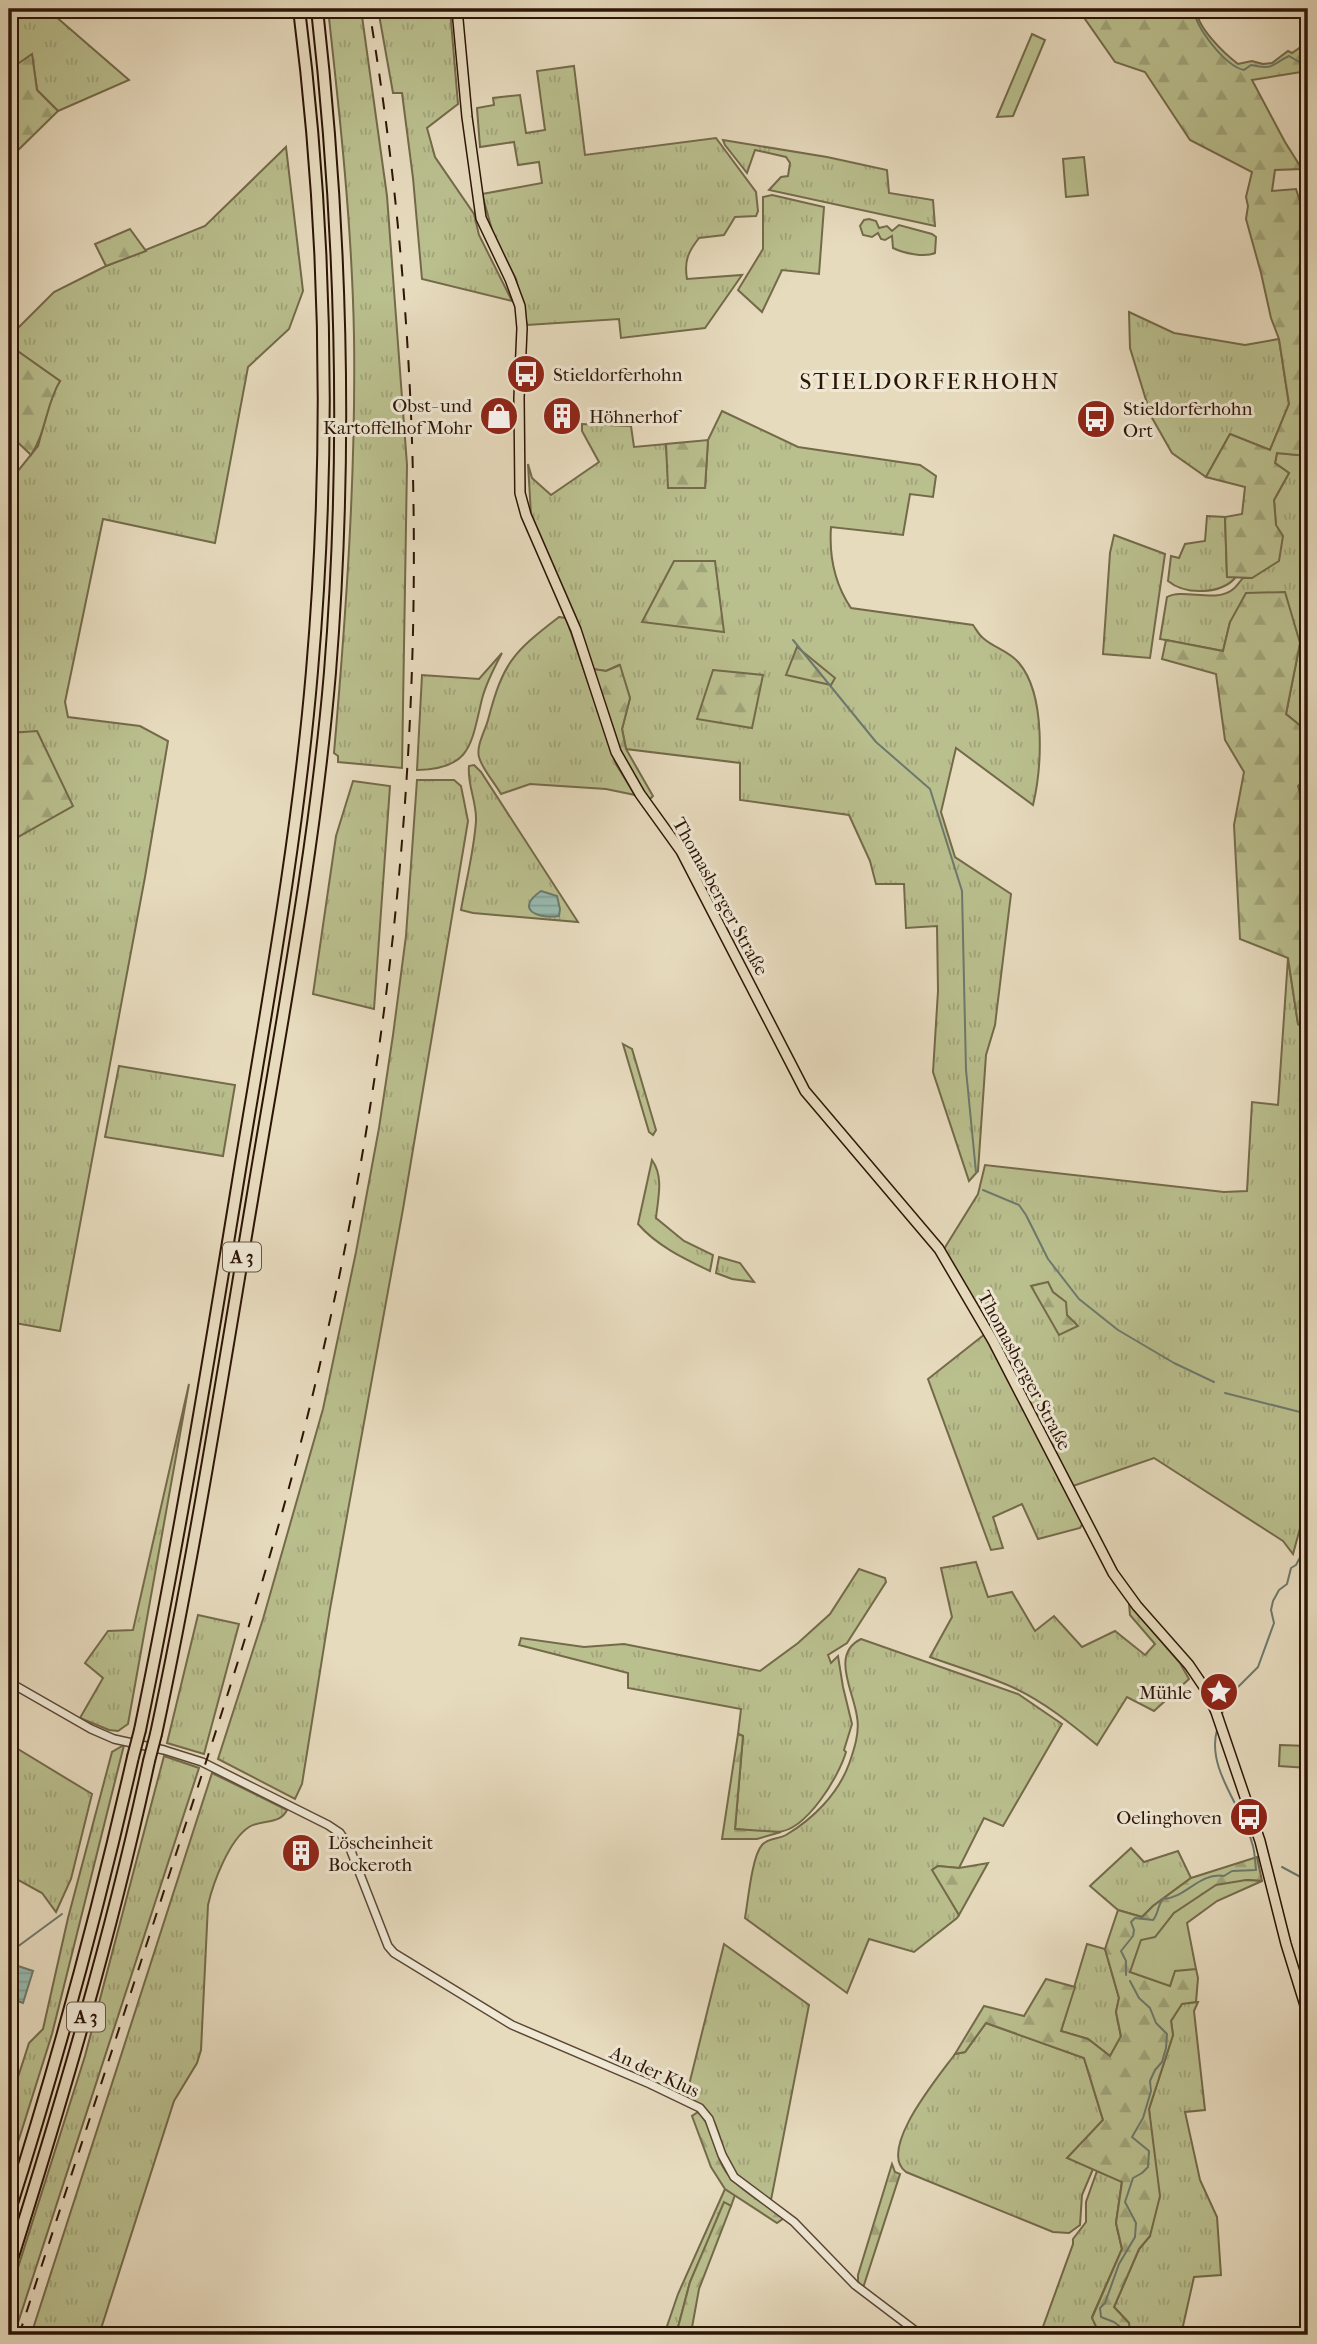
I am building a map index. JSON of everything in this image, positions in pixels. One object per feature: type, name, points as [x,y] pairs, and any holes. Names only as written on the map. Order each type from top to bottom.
[{"type":"highway","name":"A 3","points":[[9,2213],[86,1951],[140,1730],[174,1559],[224,1269],[283,909],[301,776],[318,588],[324,411],[319,228],[308,83],[299,9]]},
{"type":"highway","name":"A 3","points":[[9,2269],[83,2028],[156,1734],[200,1508],[300,911],[322,754],[336,589],[342,411],[336,214],[317,9]]},
{"type":"main road","name":"Thomasberger Straße","points":[[457,9],[481,218],[520,306],[520,493],[526,515],[576,630],[616,752],[640,794],[681,851],[805,1091],[939,1249],[993,1341],[1113,1573],[1137,1606],[1189,1665],[1206,1690],[1223,1730],[1261,1841],[1291,1962],[1308,2015]]},
{"type":"street","name":"An der Klus","points":[[9,1682],[91,1729],[114,1739],[184,1755],[202,1762],[340,1833],[349,1846],[388,1946],[394,1953],[512,2025],[700,2108],[709,2119],[722,2155],[734,2177],[794,2222],[855,2285],[921,2335]]},
{"type":"green space","points":[[9,9],[47,9],[129,80],[58,111],[37,90],[32,55],[9,70]]},
{"type":"green space","points":[[328,9],[361,9],[387,196],[407,465],[402,768],[338,762],[338,756],[334,753],[349,544],[354,336],[348,213]]},
{"type":"green space","points":[[378,9],[450,9],[458,104],[427,128],[435,157],[474,214],[479,235],[512,301],[422,279],[402,93],[393,93]]},
{"type":"green space","points":[[1082,9],[1197,9],[1206,31],[1238,64],[1252,61],[1272,63],[1288,51],[1292,53],[1308,42],[1308,73],[1252,80],[1302,169],[1275,170],[1272,191],[1296,189],[1304,214],[1308,255],[1308,456],[1277,453],[1275,463],[1289,473],[1274,500],[1276,525],[1283,536],[1279,561],[1252,578],[1227,577],[1225,517],[1242,514],[1245,487],[1206,477],[1230,434],[1270,450],[1289,404],[1279,339],[1271,318],[1246,219],[1246,197],[1252,172],[1190,140],[1145,72],[1115,62],[1085,19]]},
{"type":"green space","points":[[1032,34],[1045,40],[1013,116],[997,117]]},
{"type":"green space","points":[[32,54],[37,90],[58,111],[9,159],[9,70]]},
{"type":"green space","points":[[574,66],[585,155],[716,138],[756,192],[756,216],[735,217],[724,235],[699,238],[688,257],[687,279],[742,275],[705,328],[621,338],[619,319],[527,325],[516,279],[494,237],[482,194],[542,183],[539,162],[518,165],[514,142],[480,147],[477,108],[494,105],[493,98],[520,95],[526,133],[545,130],[537,71]]},
{"type":"green space","points":[[723,140],[887,170],[889,193],[933,200],[935,226],[769,190],[781,177],[788,176],[790,163],[786,157],[755,150],[747,173]]},
{"type":"green space","points":[[286,147],[303,291],[289,329],[248,367],[215,543],[103,519],[65,702],[68,717],[140,726],[168,741],[60,1331],[9,1322],[9,842],[72,806],[37,732],[9,733],[9,622],[15,581],[9,579],[9,482],[38,446],[52,394],[60,381],[9,345],[9,337],[54,292],[106,266],[205,226]]},
{"type":"green space","points":[[1084,157],[1088,195],[1066,197],[1063,159]]},
{"type":"green space","points":[[772,195],[824,207],[819,274],[782,270],[762,312],[738,290],[763,249],[763,197]]},
{"type":"green space","points":[[864,220],[876,221],[879,228],[887,226],[892,231],[899,225],[932,234],[936,237],[935,253],[908,253],[893,248],[892,236],[885,240],[881,239],[878,233],[872,237],[863,235],[860,226]]},
{"type":"green space","points":[[130,229],[146,251],[106,266],[95,244]]},
{"type":"green space","points":[[1129,312],[1174,333],[1245,345],[1279,339],[1289,404],[1270,450],[1230,434],[1206,477],[1172,453],[1151,416],[1130,348]]},
{"type":"green space","points":[[9,345],[60,381],[31,455],[9,434]]},
{"type":"green space","points":[[722,411],[798,447],[920,465],[936,476],[933,497],[910,494],[903,535],[831,527],[832,559],[840,589],[851,608],[973,625],[983,638],[1019,663],[1034,693],[1040,752],[1033,805],[956,748],[941,812],[955,857],[1011,894],[995,1025],[986,1055],[978,1171],[969,1181],[933,1072],[938,991],[937,926],[906,928],[904,884],[876,884],[870,861],[849,815],[740,800],[740,763],[626,749],[622,729],[630,698],[619,665],[606,671],[593,669],[531,515],[528,464],[532,478],[551,495],[599,462],[582,431],[582,424],[631,426],[634,447],[666,444],[669,488],[705,488],[708,440]]},
{"type":"green space","points":[[708,440],[705,488],[668,488],[666,444]]},
{"type":"green space","points":[[1277,453],[1308,456],[1308,530],[1303,541],[1302,560],[1308,577],[1308,732],[1286,714],[1300,643],[1230,622],[1223,651],[1160,639],[1167,597],[1182,594],[1225,594],[1243,578],[1252,578],[1276,525],[1274,500],[1289,473],[1275,463]]},
{"type":"green space","points":[[1207,516],[1225,517],[1227,577],[1236,577],[1212,590],[1193,591],[1175,586],[1168,581],[1171,556],[1179,558],[1185,544],[1205,541]]},
{"type":"green space","points":[[1114,535],[1165,554],[1150,658],[1103,654],[1110,553]]},
{"type":"green space","points":[[674,561],[715,561],[724,632],[642,622]]},
{"type":"green space","points":[[1285,592],[1300,643],[1286,714],[1308,732],[1308,776],[1298,786],[1308,824],[1308,1031],[1298,1024],[1288,958],[1240,939],[1234,825],[1244,772],[1225,740],[1216,674],[1162,659],[1166,640],[1223,651],[1230,622],[1246,593]]},
{"type":"green space","points":[[559,617],[566,618],[616,764],[635,795],[606,789],[530,784],[501,794],[481,762],[478,753],[480,743],[505,672],[520,650]]},
{"type":"green space","points":[[797,647],[835,678],[831,685],[786,675]]},
{"type":"green space","points":[[502,653],[486,687],[466,751],[448,765],[417,770],[422,675],[479,679]]},
{"type":"green space","points":[[620,665],[630,698],[622,729],[626,749],[653,796],[649,800],[625,763],[593,669],[606,671]]},
{"type":"green space","points":[[713,670],[763,675],[752,728],[697,719]]},
{"type":"green space","points":[[37,731],[73,806],[9,842],[9,733]]},
{"type":"green space","points":[[474,765],[578,922],[461,910],[476,821],[469,773],[469,766]]},
{"type":"green space","points":[[417,780],[454,780],[461,786],[468,821],[403,1209],[330,1609],[302,1784],[295,1799],[218,1759],[263,1619],[323,1409],[356,1252],[379,1128],[406,936]]},
{"type":"green space","points":[[353,781],[390,786],[374,1009],[313,994],[336,836]]},
{"type":"green space","points":[[1288,958],[1298,1024],[1308,1031],[1308,1096],[1300,1101],[1308,1109],[1308,1499],[1293,1554],[1283,1541],[1154,1458],[1073,1486],[992,1332],[944,1249],[978,1194],[985,1165],[1224,1192],[1247,1191],[1252,1102],[1278,1105]]},
{"type":"green space","points":[[623,1044],[632,1049],[656,1130],[653,1135],[649,1132]]},
{"type":"green space","points":[[119,1066],[235,1085],[223,1156],[105,1137]]},
{"type":"green space","points":[[652,1160],[659,1181],[656,1218],[684,1241],[713,1255],[710,1271],[681,1257],[638,1224]]},
{"type":"green space","points":[[719,1257],[740,1263],[754,1282],[732,1279],[716,1273]]},
{"type":"green space","points":[[1048,1282],[1053,1292],[1066,1302],[1067,1315],[1078,1326],[1059,1335],[1031,1286]]},
{"type":"green space","points":[[985,1334],[1083,1523],[1080,1528],[1038,1539],[1022,1504],[993,1517],[1003,1548],[991,1550],[928,1379]]},
{"type":"green space","points":[[189,1384],[128,1724],[118,1731],[109,1730],[80,1718],[103,1678],[85,1663],[108,1631],[133,1630]]},
{"type":"green space","points":[[976,1562],[988,1597],[1012,1592],[1035,1631],[1054,1616],[1082,1647],[1115,1631],[1145,1655],[1155,1644],[1130,1615],[1129,1604],[1180,1663],[1189,1679],[1154,1711],[1127,1697],[1097,1745],[1035,1699],[992,1679],[930,1657],[952,1617],[941,1568]]},
{"type":"green space","points":[[859,1569],[885,1578],[886,1582],[847,1643],[828,1655],[831,1663],[838,1656],[852,1724],[844,1750],[846,1752],[829,1787],[810,1812],[789,1829],[778,1832],[735,1829],[743,1736],[738,1734],[741,1709],[628,1688],[628,1673],[519,1645],[521,1638],[584,1647],[624,1644],[760,1671],[798,1643],[830,1614]]},
{"type":"green space","points":[[198,1615],[239,1624],[204,1754],[167,1743]]},
{"type":"green space","points":[[861,1639],[1018,1694],[1062,1724],[1003,1826],[984,1818],[959,1868],[938,1866],[933,1869],[959,1915],[957,1918],[914,1952],[869,1939],[847,1993],[745,1918],[753,1868],[762,1845],[786,1835],[815,1813],[838,1786],[849,1764],[858,1723],[845,1664],[852,1646]]},
{"type":"green space","points":[[738,1734],[743,1736],[735,1829],[781,1832],[757,1839],[722,1839]]},
{"type":"green space","points":[[124,1745],[52,2034],[9,2171],[9,2105],[29,2043],[43,2029],[68,1918],[112,1752]]},
{"type":"green space","points":[[1280,1745],[1308,1746],[1308,1768],[1279,1766]]},
{"type":"green space","points":[[13,1746],[92,1794],[71,1879],[56,1912],[42,1893],[9,1875],[9,1752]]},
{"type":"green space","points":[[164,1756],[199,1768],[14,2335],[9,2335],[9,2296],[85,2056]]},
{"type":"green space","points":[[212,1773],[287,1810],[280,1818],[254,1825],[242,1833],[223,1863],[214,1885],[208,1905],[201,2050],[197,2063],[174,2101],[99,2335],[31,2335]]},
{"type":"green space","points":[[1131,1848],[1144,1862],[1178,1851],[1191,1878],[1142,1917],[1118,1910],[1090,1886]]},
{"type":"green space","points":[[1257,1857],[1262,1881],[1246,1880],[1174,1913],[1130,1972],[1170,1986],[1175,1969],[1196,1969],[1198,1978],[1196,2002],[1182,2004],[1171,2021],[1173,2035],[1149,2109],[1160,2196],[1150,2236],[1139,2249],[1114,2307],[1129,2323],[1130,2335],[1100,2335],[1092,2318],[1122,2249],[1116,2223],[1122,2182],[1067,2158],[1103,2120],[1084,2058],[986,2023],[965,2052],[955,2054],[984,2006],[1024,2016],[1046,1979],[1075,1987],[1061,2031],[1088,2039],[1110,2056],[1121,2036],[1116,2012],[1119,1998],[1105,1949],[1118,1910],[1142,1917],[1191,1878]]},
{"type":"green space","points":[[988,1863],[959,1915],[932,1870],[938,1866],[959,1868]]},
{"type":"green space","points":[[1246,1880],[1262,1881],[1217,1901],[1187,1923],[1196,1969],[1175,1971],[1170,1986],[1130,1972],[1141,1940],[1155,1937],[1174,1913],[1216,1885]]},
{"type":"green space","points":[[724,1944],[809,2005],[771,2200],[747,2185],[735,2173],[724,2151],[714,2120],[699,2104],[686,2097]]},
{"type":"green space","points":[[1087,1944],[1105,1949],[1119,1998],[1116,2012],[1121,2037],[1110,2056],[1088,2039],[1061,2031]]},
{"type":"green space","points":[[1198,2002],[1194,2011],[1205,2110],[1185,2112],[1200,2180],[1217,2217],[1221,2275],[1194,2277],[1181,2335],[1130,2335],[1129,2323],[1114,2307],[1139,2249],[1150,2236],[1152,2141],[1149,2109],[1173,2035],[1171,2021],[1182,2003]]},
{"type":"green space","points":[[986,2023],[1084,2058],[1103,2120],[1068,2158],[1093,2169],[1082,2195],[1080,2225],[1069,2233],[1053,2232],[906,2172],[899,2161],[899,2147],[904,2131],[925,2095],[955,2054],[965,2052]]},
{"type":"green space","points":[[698,2112],[707,2124],[728,2174],[750,2195],[784,2218],[777,2223],[725,2189],[711,2167],[692,2116]]},
{"type":"green space","points":[[892,2164],[895,2172],[900,2174],[863,2288],[858,2282],[858,2275]]},
{"type":"green space","points":[[1097,2171],[1122,2181],[1116,2223],[1122,2249],[1092,2317],[1100,2335],[1040,2335],[1073,2239],[1086,2222],[1086,2202]]},
{"type":"green space","points":[[725,2189],[735,2195],[731,2206],[725,2203],[690,2282],[676,2335],[664,2335],[678,2294]]},
{"type":"green space","points":[[724,2202],[731,2206],[699,2289],[691,2333],[676,2335],[690,2282]]},
{"type":"water","points":[[541,891],[557,896],[559,916],[543,916],[529,908],[533,897]]},
{"type":"water","points":[[18,1966],[33,1971],[23,2003],[9,1998]]},
{"type":"waterway","points":[[1194,9],[1200,26],[1212,45],[1236,67],[1244,70],[1251,65],[1269,67],[1289,56],[1308,67]]},
{"type":"waterway","points":[[793,640],[876,742],[930,789],[962,891],[966,1070],[976,1172]]},
{"type":"waterway","points":[[983,1190],[1019,1205],[1048,1259],[1079,1299],[1118,1330],[1174,1363],[1214,1382]]},
{"type":"waterway","points":[[1225,1393],[1300,1412]]},
{"type":"waterway","points":[[1222,1714],[1227,1698],[1258,1667],[1274,1623],[1271,1610],[1273,1601],[1279,1590],[1287,1584],[1291,1568],[1296,1565],[1308,1542]]},
{"type":"waterway","points":[[1126,1975],[1126,1961],[1121,1951],[1133,1936],[1131,1922],[1135,1918],[1153,1920],[1163,1899],[1171,1898],[1207,1878],[1224,1876],[1232,1871],[1256,1870],[1254,1849],[1247,1829],[1227,1788],[1217,1759],[1217,1730]]},
{"type":"waterway","points":[[1282,1867],[1308,1881]]},
{"type":"waterway","points":[[9,1953],[62,1914]]},
{"type":"waterway","points":[[1127,2335],[1127,2332],[1114,2322],[1101,2317],[1100,2308],[1105,2303],[1119,2264],[1135,2237],[1136,2223],[1125,2202],[1133,2178],[1148,2167],[1149,2151],[1132,2137],[1143,2118],[1151,2091],[1150,2081],[1162,2062],[1167,2034],[1156,2023],[1150,2008],[1139,1998],[1130,1981]]},
{"type":"railway","points":[[19,2335],[211,1746],[279,1523],[309,1410],[347,1238],[377,1064],[398,889],[410,712],[414,536],[408,359],[393,183],[369,9]]},
{"type":"place","name":"Stieldorferhohn","points":[[526,374]]},
{"type":"place","name":"Obst- und Kartoffelhof Mohr","points":[[499,416]]},
{"type":"place","name":"Höhnerhof","points":[[562,416]]},
{"type":"place","name":"Stieldorferhohn Ort","points":[[1096,419]]},
{"type":"place","name":"Mühle","points":[[1219,1692]]},
{"type":"place","name":"Oelinghoven","points":[[1249,1817]]},
{"type":"place","name":"Löscheinheit Bockeroth","points":[[301,1853]]},
{"type":"district","name":"STIELDORFERHOHN","points":[[930,381]]}]
